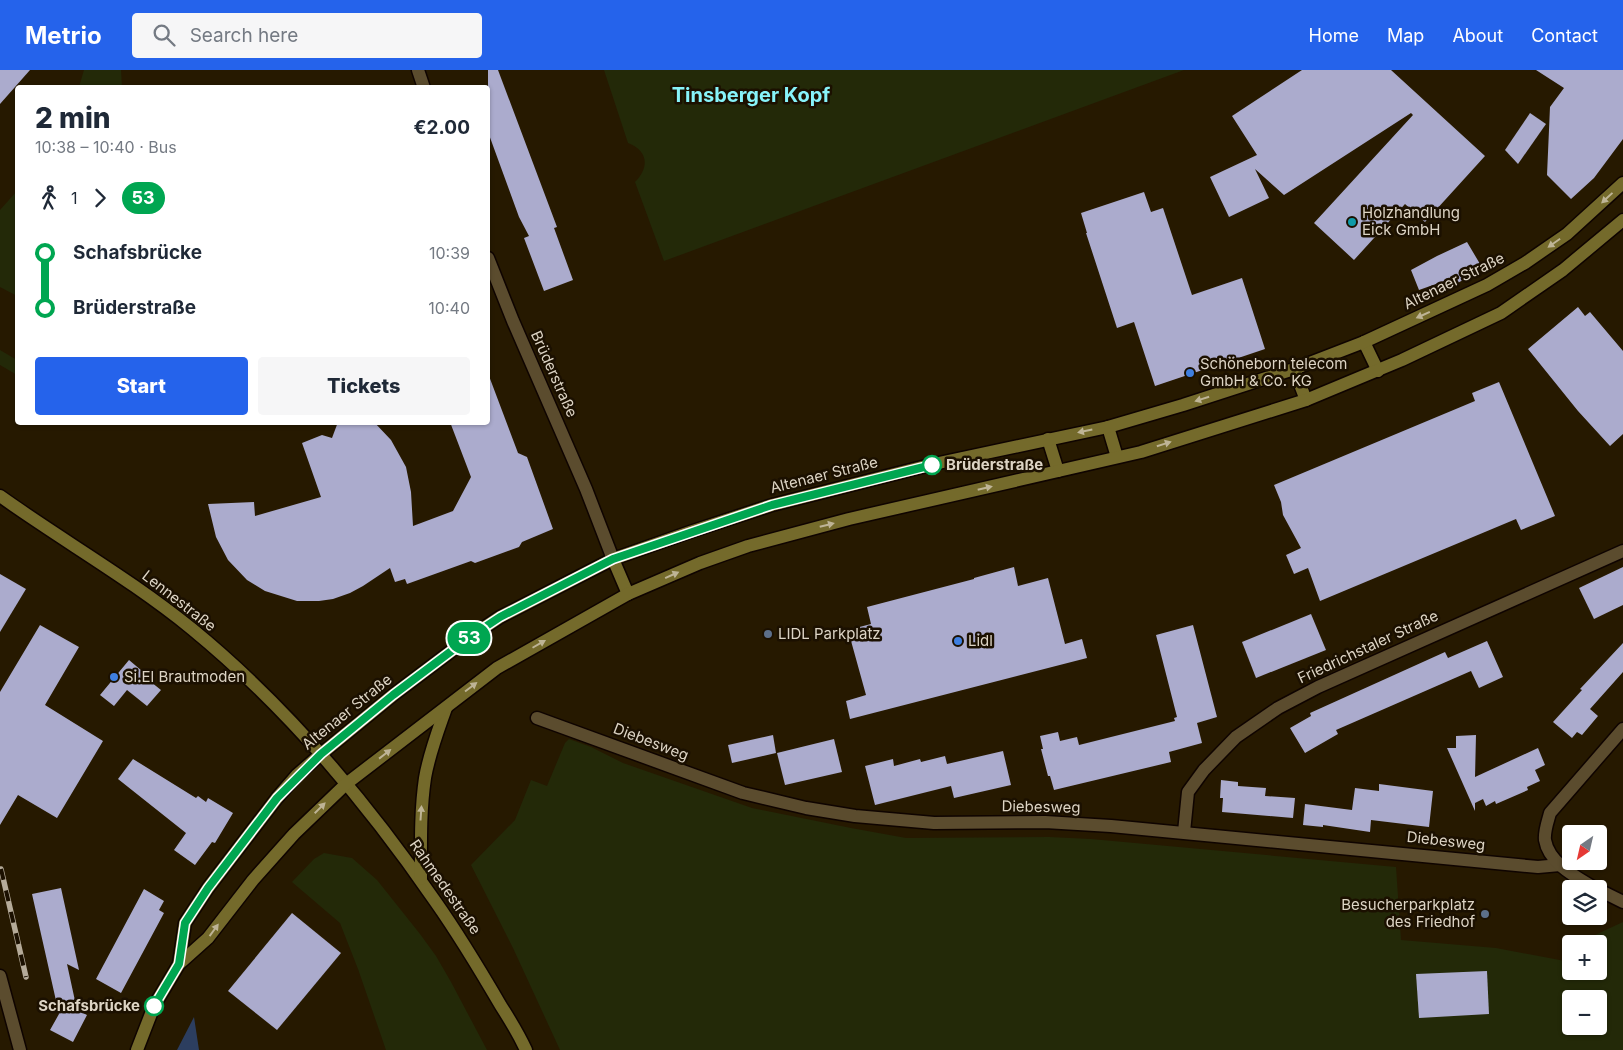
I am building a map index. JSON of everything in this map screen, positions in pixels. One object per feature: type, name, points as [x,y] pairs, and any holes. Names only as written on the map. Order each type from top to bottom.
[{"type":"main road","name":"Altenaer Straße","points":[[179,964],[185,923],[208,888],[277,798],[321,754],[393,695],[470,637],[500,617],[613,559],[772,505],[934,464],[1108,427],[1294,369],[1364,342],[1487,285],[1525,263],[1567,234],[1623,183]]},
{"type":"main road","name":"Altenaer Straße","points":[[137,1050],[154,1006],[179,964],[208,938],[253,880],[294,834],[346,784],[497,668],[628,594],[700,562],[748,546],[849,519],[1141,452],[1306,400],[1378,371],[1501,313],[1563,270],[1623,220]]},
{"type":"main road","points":[[1364,342],[1378,371]]},
{"type":"main road","points":[[1294,369],[1306,400]]},
{"type":"main road","points":[[1108,427],[1117,457]]},
{"type":"main road","points":[[1048,439],[1058,471]]},
{"type":"main road","name":"Lennestraße","points":[[0,496],[128,582],[192,629],[246,678],[321,754]]},
{"type":"main road","points":[[613,559],[628,594]]},
{"type":"main road","points":[[421,879],[421,824],[425,777],[446,707]]},
{"type":"main road","name":"Rahmedestraße","points":[[321,754],[380,824],[421,879],[470,952],[526,1050]]},
{"type":"street","points":[[418,70],[423,85]]},
{"type":"street","name":"Brüderstraße","points":[[490,263],[513,321],[586,488],[613,559]]},
{"type":"street","name":"Friedrichstaler Straße","points":[[1184,832],[1188,792],[1204,770],[1236,737],[1278,708],[1327,683],[1623,551]]},
{"type":"street","name":"Diebesweg","points":[[537,718],[743,792],[806,808],[855,816],[934,823],[1045,822],[1111,826],[1538,867],[1560,865]]},
{"type":"street","points":[[1583,880],[1560,865],[1547,848],[1545,839],[1546,826],[1550,812],[1623,729]]},
{"type":"street","points":[[1607,894],[1623,902]]},
{"type":"street","points":[[0,976],[20,1050]]},
{"type":"green space","points":[[84,70],[121,70],[122,85],[80,85]]},
{"type":"green space","points":[[604,70],[1184,70],[664,261],[635,182],[643,171],[645,160],[640,150],[628,143]]},
{"type":"green space","points":[[15,193],[15,295],[0,287],[0,210]]},
{"type":"green space","points":[[0,350],[15,359],[15,374],[0,365]]},
{"type":"green space","points":[[569,739],[591,747],[623,763],[752,808],[906,838],[1049,837],[1091,839],[1396,867],[1401,940],[1496,948],[1562,960],[1562,980],[1607,980],[1607,935],[1595,935],[1623,922],[1623,1050],[560,1050],[513,948],[471,865],[515,820],[531,780],[547,786],[565,743]]},
{"type":"green space","points":[[324,853],[352,858],[377,880],[436,956],[487,1050],[386,1050],[340,923],[292,882],[314,859]]},
{"type":"water","points":[[194,1017],[199,1050],[177,1050]]},
{"type":"building","points":[[0,70],[30,70],[15,85],[0,104]]},
{"type":"building","points":[[488,70],[498,70],[557,227],[554,228],[573,280],[544,291],[524,238],[529,236],[519,217],[490,137],[490,85],[488,85]]},
{"type":"building","points":[[1302,70],[1391,70],[1485,156],[1425,222],[1405,204],[1354,260],[1314,223],[1413,115],[1411,113],[1284,195],[1255,169],[1269,198],[1229,217],[1210,177],[1257,155],[1232,116]]},
{"type":"building","points":[[1536,70],[1623,70],[1623,139],[1594,178],[1571,199],[1547,175],[1550,107],[1564,88]]},
{"type":"building","points":[[1530,113],[1546,124],[1518,164],[1505,150]]},
{"type":"building","points":[[1144,192],[1151,212],[1163,208],[1192,295],[1242,278],[1265,349],[1155,386],[1134,322],[1117,328],[1081,213]]},
{"type":"building","points":[[1467,242],[1483,269],[1454,285],[1450,279],[1419,290],[1411,270]]},
{"type":"building","points":[[1578,307],[1585,316],[1590,312],[1623,351],[1623,434],[1610,446],[1578,411],[1528,349]]},
{"type":"building","points":[[490,379],[518,453],[527,457],[553,529],[522,542],[519,547],[475,563],[471,561],[407,584],[405,579],[395,582],[390,568],[350,593],[333,599],[319,601],[297,601],[265,591],[247,580],[228,560],[216,537],[208,504],[254,502],[255,516],[321,497],[302,443],[322,435],[332,438],[337,425],[377,425],[391,440],[406,467],[411,492],[413,526],[453,511],[471,477],[451,425],[490,425]]},
{"type":"building","points":[[1499,382],[1555,516],[1521,530],[1516,519],[1320,601],[1308,568],[1294,574],[1286,555],[1301,548],[1283,515],[1281,502],[1274,485],[1475,401],[1472,393]]},
{"type":"building","name":"Lidl","points":[[1014,567],[1018,586],[1048,578],[1065,644],[1082,639],[1087,658],[850,719],[846,701],[866,695],[848,630],[871,624],[867,607]]},
{"type":"building","points":[[1623,567],[1623,605],[1594,619],[1579,588]]},
{"type":"building","points":[[0,574],[26,589],[0,632]]},
{"type":"building","points":[[1311,614],[1326,650],[1256,678],[1242,642]]},
{"type":"building","points":[[40,625],[79,647],[45,705],[103,741],[57,818],[18,795],[0,825],[0,692]]},
{"type":"building","points":[[1193,625],[1217,717],[1197,723],[1202,743],[1169,752],[1171,762],[1054,790],[1041,749],[1043,749],[1040,736],[1058,732],[1060,741],[1077,737],[1079,745],[1175,721],[1174,718],[1177,717],[1156,635]]},
{"type":"building","points":[[1487,641],[1503,677],[1479,688],[1471,671],[1336,730],[1338,734],[1305,753],[1290,728],[1311,716],[1310,713],[1445,652],[1448,658]]},
{"type":"building","points":[[1623,643],[1623,672],[1590,709],[1598,716],[1582,735],[1577,732],[1572,738],[1553,722],[1582,690],[1580,689]]},
{"type":"building","points":[[129,660],[148,676],[146,678],[161,690],[147,706],[127,690],[114,706],[100,695]]},
{"type":"building","points":[[773,735],[776,753],[732,763],[728,745]]},
{"type":"building","points":[[1476,735],[1475,777],[1538,748],[1545,765],[1535,770],[1540,781],[1527,787],[1528,790],[1496,804],[1495,801],[1486,806],[1483,799],[1475,803],[1475,811],[1447,748],[1456,748],[1456,736]]},
{"type":"building","points":[[834,739],[842,772],[785,785],[777,753]]},
{"type":"building","points":[[1003,751],[1011,785],[954,798],[951,786],[875,805],[865,766],[893,759],[894,766],[920,759],[921,762],[945,756],[947,764]]},
{"type":"building","points":[[133,759],[196,798],[198,796],[206,802],[208,798],[233,813],[215,843],[212,842],[195,865],[174,850],[186,833],[118,779]]},
{"type":"building","points":[[1221,780],[1238,782],[1238,786],[1266,788],[1265,796],[1295,798],[1293,818],[1222,812],[1223,798],[1220,798]]},
{"type":"building","points":[[1379,784],[1433,791],[1429,827],[1371,820],[1370,832],[1323,825],[1323,827],[1303,825],[1305,804],[1352,810],[1355,788],[1379,791]]},
{"type":"building","points":[[61,888],[79,970],[67,964],[77,1010],[87,1015],[73,1042],[50,1030],[59,1014],[32,894]]},
{"type":"building","points":[[144,889],[164,901],[159,910],[164,913],[121,993],[96,979]]},
{"type":"building","points":[[292,913],[341,953],[277,1030],[228,991]]},
{"type":"building","points":[[1487,971],[1489,1014],[1419,1018],[1416,974]]},
{"type":"railway","points":[[1,869],[26,977]]},
{"type":"bus line","name":"53","points":[[154,1006],[179,964],[185,923],[208,888],[277,798],[321,754],[393,695],[470,637],[500,617],[613,559],[772,505],[932,465]]},
{"type":"place","name":"Holzhandlung Eick GmbH","points":[[1352,222]]},
{"type":"place","name":"Schöneborn telecom GmbH & Co. KG","points":[[1190,373]]},
{"type":"place","name":"Brüderstraße","points":[[932,465]]},
{"type":"place","name":"LIDL Parkplatz","points":[[768,634]]},
{"type":"place","name":"Lidl","points":[[958,641]]},
{"type":"place","name":"Si.El Brautmoden","points":[[114,677]]},
{"type":"place","name":"Besucherparkplatz des Friedhof","points":[[1485,914]]},
{"type":"place","name":"Schafsbrücke","points":[[154,1006]]},
{"type":"district","name":"Tinsberger Kopf","points":[[751,95]]}]
